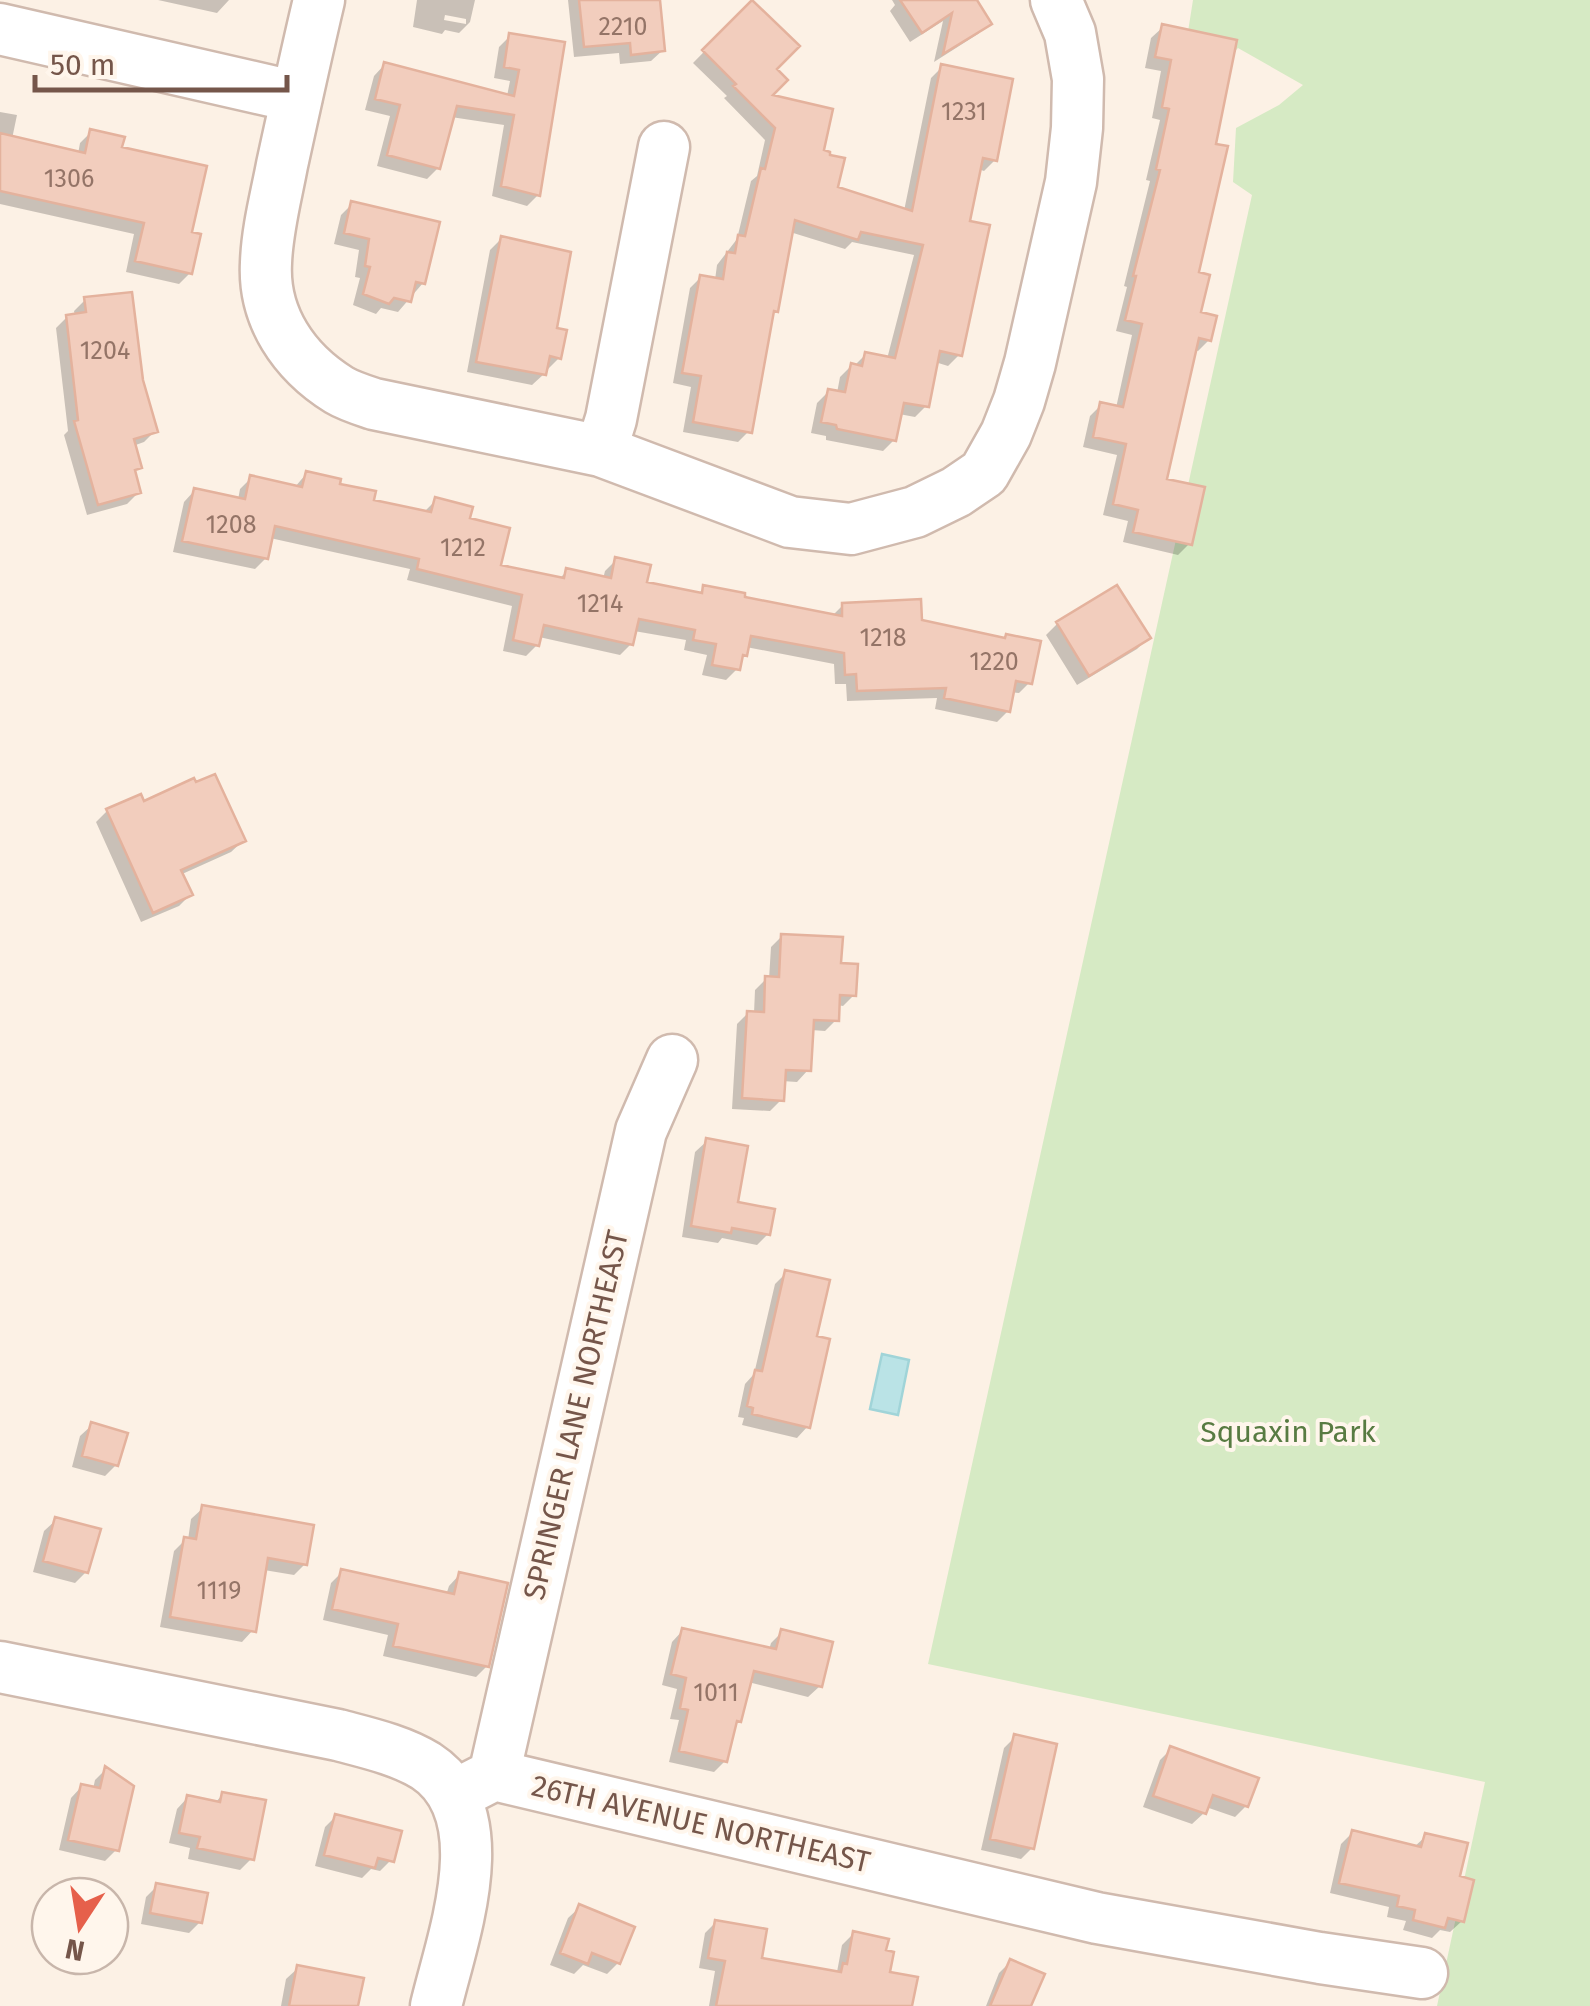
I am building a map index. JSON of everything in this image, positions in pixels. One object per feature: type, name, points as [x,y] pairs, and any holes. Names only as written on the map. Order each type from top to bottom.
[{"type":"street","points":[[319,0],[296,97],[266,265],[276,322],[311,370],[342,392],[374,404],[601,451],[790,522],[850,529],[916,512],[984,474],[1019,401],[1070,182],[1077,128],[1078,79],[1070,33],[1056,0]]},
{"type":"street","points":[[0,28],[296,97]]},
{"type":"street","points":[[601,451],[611,419],[664,147]]},
{"type":"street","name":"SPRINGER LANE NORTHEAST","points":[[475,1785],[641,1131],[672,1060]]},
{"type":"street","name":"26TH AVENUE NORTHEAST","points":[[0,1667],[338,1735],[390,1749],[475,1785],[1097,1918],[1422,1974]]},
{"type":"street","points":[[436,2006],[460,1905],[466,1865],[465,1829],[475,1785]]},
{"type":"green space","name":"Squaxin Park","points":[[1193,0],[1590,0],[1590,2006],[1437,2006],[1485,1782],[928,1664],[1252,195],[1233,182],[1236,128],[1279,105],[1303,85],[1238,48],[1228,58],[1187,38]]},
{"type":"water","points":[[882,1354],[909,1360],[898,1415],[870,1409]]},
{"type":"building","points":[[579,0],[660,0],[665,51],[631,55],[630,43],[584,47]]},
{"type":"building","points":[[752,0],[800,46],[777,69],[788,80],[773,95],[833,109],[824,150],[845,158],[838,187],[912,211],[941,64],[1013,79],[997,161],[983,158],[970,221],[990,225],[962,356],[940,351],[929,407],[904,403],[896,441],[821,422],[828,389],[845,392],[851,363],[862,366],[865,352],[895,358],[923,245],[861,232],[858,240],[795,220],[752,433],[693,422],[701,376],[682,373],[700,275],[723,279],[727,252],[735,253],[738,235],[745,236],[775,128],[702,50]]},
{"type":"building","points":[[900,0],[977,0],[992,24],[943,54],[952,13],[922,33]]},
{"type":"building","points":[[1162,24],[1237,40],[1216,144],[1228,146],[1199,272],[1210,275],[1201,312],[1217,316],[1211,341],[1199,338],[1167,479],[1205,487],[1192,545],[1133,532],[1138,510],[1113,504],[1126,444],[1093,437],[1100,402],[1123,407],[1142,324],[1125,320],[1160,170],[1156,169],[1169,109],[1162,107],[1171,60],[1155,57]]},
{"type":"building","points":[[509,33],[565,42],[540,196],[501,186],[514,115],[457,106],[440,169],[387,155],[400,105],[375,99],[384,62],[514,96],[519,70],[504,67]]},
{"type":"building","points":[[90,129],[125,137],[122,147],[207,166],[192,232],[201,234],[192,274],[135,261],[144,223],[0,191],[0,133],[85,153]]},
{"type":"building","points":[[351,201],[440,222],[425,284],[416,282],[411,302],[394,298],[389,304],[363,294],[370,267],[365,266],[369,239],[344,233]]},
{"type":"building","points":[[501,236],[571,252],[557,328],[567,330],[561,359],[550,356],[546,375],[476,362]]},
{"type":"building","points":[[132,292],[143,380],[158,432],[134,439],[142,468],[135,470],[141,493],[98,505],[74,421],[78,420],[66,315],[86,312],[84,297]]},
{"type":"building","points":[[306,471],[341,479],[340,484],[376,491],[374,500],[431,512],[435,497],[473,507],[470,518],[510,528],[501,565],[564,578],[566,568],[611,578],[615,557],[651,565],[647,582],[702,593],[703,585],[842,616],[842,603],[921,599],[922,620],[1005,638],[1006,634],[1041,641],[1032,684],[1016,681],[1010,712],[944,698],[946,688],[857,691],[856,674],[845,675],[844,653],[751,636],[740,670],[712,665],[716,644],[693,640],[695,630],[639,619],[633,645],[544,625],[539,646],[513,640],[522,595],[417,569],[419,559],[275,526],[268,559],[182,541],[194,488],[245,499],[250,475],[302,487]]},
{"type":"building","points":[[1117,585],[1151,638],[1089,676],[1056,622]]},
{"type":"building","points":[[215,774],[246,841],[181,870],[193,895],[153,913],[106,809],[141,794],[144,801],[194,778],[196,782]]},
{"type":"building","points":[[781,934],[843,937],[841,963],[858,964],[856,996],[840,995],[839,1021],[814,1020],[811,1071],[786,1070],[784,1101],[742,1098],[747,1011],[764,1012],[765,976],[779,977]]},
{"type":"building","points":[[706,1138],[748,1146],[738,1202],[775,1209],[770,1235],[691,1226]]},
{"type":"building","points":[[785,1270],[830,1280],[817,1336],[830,1339],[810,1428],[752,1414],[753,1408],[747,1406],[755,1370],[762,1371]]},
{"type":"building","points":[[91,1422],[128,1433],[118,1466],[82,1456]]},
{"type":"building","points":[[202,1505],[314,1525],[307,1565],[268,1558],[256,1632],[170,1617],[184,1537],[196,1539]]},
{"type":"building","points":[[55,1517],[101,1529],[88,1573],[43,1561]]},
{"type":"building","points":[[341,1569],[454,1594],[459,1572],[508,1583],[489,1667],[393,1646],[398,1624],[332,1609]]},
{"type":"building","points":[[682,1628],[776,1649],[781,1629],[833,1642],[822,1687],[754,1671],[727,1762],[679,1751],[688,1710],[680,1708],[686,1678],[671,1674]]},
{"type":"building","points":[[1014,1734],[1057,1744],[1034,1849],[990,1839]]},
{"type":"building","points":[[1170,1746],[1259,1778],[1248,1807],[1213,1795],[1206,1814],[1153,1796]]},
{"type":"building","points":[[105,1766],[134,1786],[119,1851],[68,1840],[81,1784],[100,1788]]},
{"type":"building","points":[[222,1792],[266,1800],[254,1860],[197,1848],[200,1837],[179,1833],[187,1795],[220,1802]]},
{"type":"building","points":[[335,1814],[402,1831],[394,1862],[378,1858],[375,1868],[324,1855]]},
{"type":"building","points":[[1352,1830],[1421,1847],[1425,1833],[1468,1843],[1460,1876],[1474,1880],[1464,1922],[1448,1918],[1445,1928],[1413,1920],[1415,1910],[1397,1906],[1399,1896],[1339,1883]]},
{"type":"building","points":[[156,1883],[208,1893],[202,1923],[150,1913]]},
{"type":"building","points":[[579,1904],[635,1927],[620,1964],[592,1953],[588,1964],[560,1953]]},
{"type":"building","points":[[715,1920],[767,1929],[762,1958],[841,1972],[843,1963],[847,1964],[853,1931],[889,1939],[886,1950],[894,1952],[890,1972],[918,1977],[912,2006],[716,2006],[725,1961],[708,1958]]},
{"type":"building","points":[[1010,1959],[1045,1974],[1031,2006],[990,2006]]},
{"type":"building","points":[[297,1965],[364,1978],[358,2006],[289,2006]]}]
